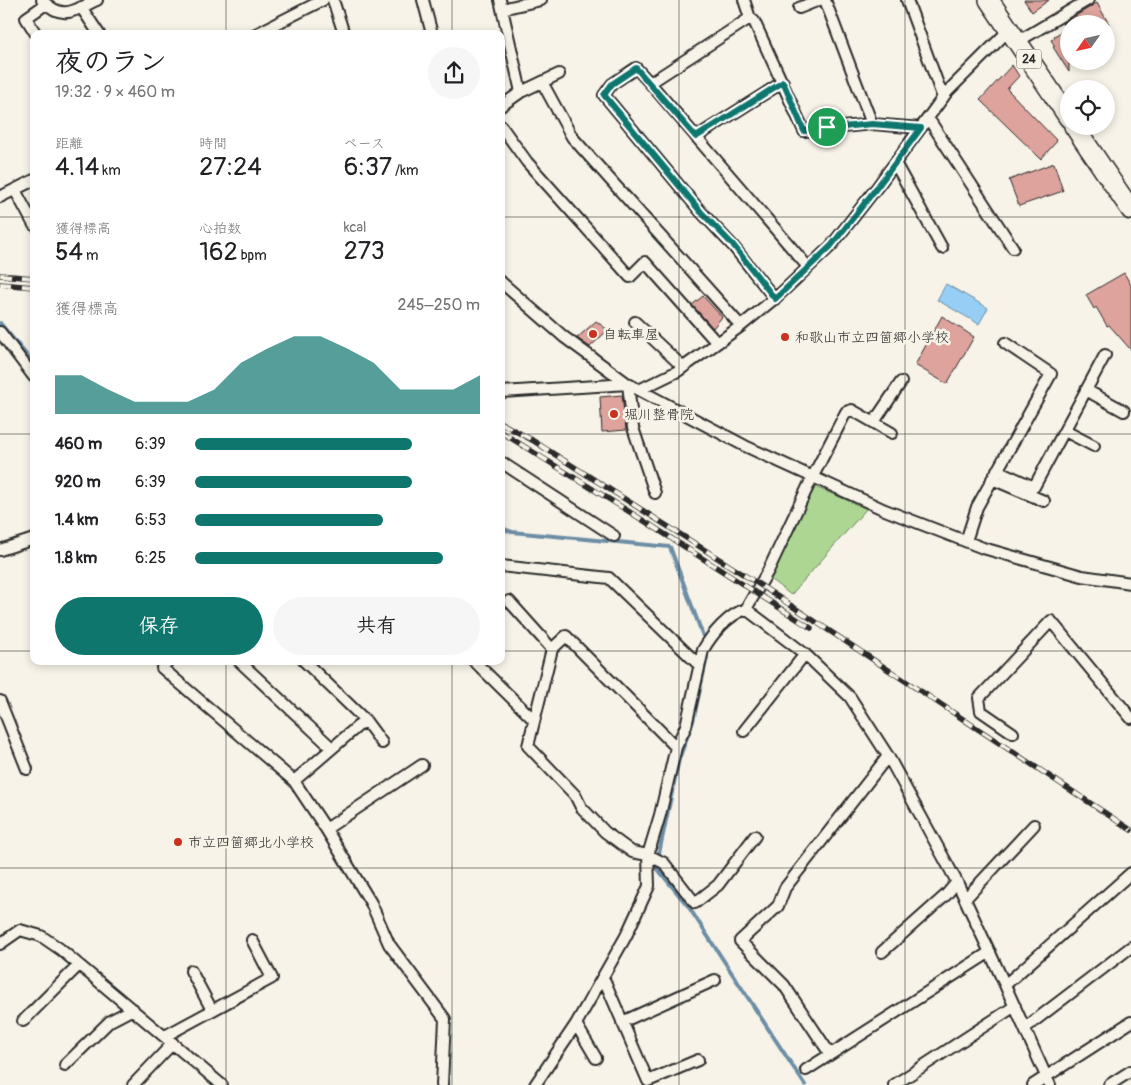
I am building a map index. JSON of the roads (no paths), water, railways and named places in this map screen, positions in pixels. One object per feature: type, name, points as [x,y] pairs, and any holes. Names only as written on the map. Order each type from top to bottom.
[{"type":"highway","name":"24","points":[[989,0],[1060,105]]},
{"type":"highway","points":[[1080,135],[1131,210]]},
{"type":"street","points":[[34,30],[26,18],[44,2],[50,9],[61,13],[72,12],[97,0]]},
{"type":"street","points":[[264,30],[323,0]]},
{"type":"street","points":[[332,0],[343,30]]},
{"type":"street","points":[[423,0],[431,30]]},
{"type":"street","points":[[521,92],[501,4],[541,0]]},
{"type":"street","points":[[744,0],[750,18],[754,22],[783,82],[804,131],[872,124],[921,128]]},
{"type":"street","points":[[799,8],[819,0]]},
{"type":"street","points":[[825,0],[872,124]]},
{"type":"street","points":[[907,0],[943,98]]},
{"type":"street","points":[[641,389],[683,368],[741,326],[775,299],[808,268],[831,246],[943,98],[1013,36],[1088,0]]},
{"type":"street","points":[[81,7],[96,30]]},
{"type":"street","points":[[650,83],[750,18]]},
{"type":"street","points":[[775,299],[734,246],[701,212],[604,95],[612,84],[636,68],[808,268]]},
{"type":"street","points":[[505,103],[521,92],[559,74]]},
{"type":"street","points":[[542,82],[572,138],[741,326]]},
{"type":"street","points":[[696,137],[783,82]]},
{"type":"street","points":[[928,118],[1013,248]]},
{"type":"street","points":[[505,132],[527,162],[630,277],[645,262],[717,343]]},
{"type":"street","points":[[895,163],[942,248]]},
{"type":"street","points":[[0,197],[30,182]]},
{"type":"street","points":[[15,190],[30,218]]},
{"type":"street","points":[[505,285],[564,337],[628,384],[641,389],[745,446],[812,478],[886,510],[983,548],[1082,576],[1131,583]]},
{"type":"street","points":[[635,322],[683,368]]},
{"type":"street","points":[[0,332],[30,373]]},
{"type":"street","points":[[966,541],[977,507],[1051,374],[1005,343]]},
{"type":"street","points":[[995,475],[1034,487],[1105,356]]},
{"type":"street","points":[[874,422],[901,382]]},
{"type":"street","points":[[505,392],[628,384]]},
{"type":"street","points":[[628,384],[633,428],[655,493]]},
{"type":"street","points":[[1086,390],[1124,411]]},
{"type":"street","points":[[535,1085],[576,1024],[603,977],[626,936],[649,886],[660,815],[676,747],[686,726],[705,646],[728,620],[746,609],[768,572],[812,478],[846,412],[852,410],[892,433]]},
{"type":"street","points":[[1065,431],[1094,446]]},
{"type":"street","points":[[505,465],[614,536]]},
{"type":"street","points":[[995,475],[1044,501]]},
{"type":"street","points":[[0,550],[30,540]]},
{"type":"street","points":[[505,566],[609,578],[699,665]]},
{"type":"street","points":[[509,601],[552,650]]},
{"type":"street","points":[[746,609],[806,654],[850,697],[888,756],[957,882],[1048,1081]]},
{"type":"street","points":[[1013,733],[981,711],[979,698],[1051,621],[1131,718]]},
{"type":"street","points":[[676,747],[566,636],[552,650],[528,746],[575,795],[581,807],[605,832],[632,852],[664,863],[695,903],[718,885],[756,836]]},
{"type":"street","points":[[744,732],[806,654]]},
{"type":"street","points":[[165,665],[162,668],[294,781],[371,903],[389,944],[444,1020],[442,1085]]},
{"type":"street","points":[[243,665],[332,748]]},
{"type":"street","points":[[308,665],[365,720],[382,743]]},
{"type":"street","points":[[478,665],[534,720]]},
{"type":"street","points":[[0,701],[27,769]]},
{"type":"street","points":[[294,781],[365,720]]},
{"type":"street","points":[[830,1054],[784,985],[740,941],[778,906],[785,888],[888,756]]},
{"type":"street","points":[[326,830],[422,765]]},
{"type":"street","points":[[965,899],[1034,825]]},
{"type":"street","points":[[1005,985],[1131,873]]},
{"type":"street","points":[[882,952],[946,896],[957,882]]},
{"type":"street","points":[[0,944],[20,930],[41,936],[133,1009],[222,1085]]},
{"type":"street","points":[[164,1036],[272,978],[252,940]]},
{"type":"street","points":[[1025,1028],[1131,947]]},
{"type":"street","points":[[806,1070],[990,952]]},
{"type":"street","points":[[23,1021],[79,965]]},
{"type":"street","points":[[191,971],[212,1010]]},
{"type":"street","points":[[603,977],[646,1083],[698,1060]]},
{"type":"street","points":[[622,1022],[715,980]]},
{"type":"street","points":[[894,1085],[1015,1006]]},
{"type":"street","points":[[65,1065],[110,1021],[133,1009]]},
{"type":"street","points":[[1033,1085],[1048,1081],[1131,1022]]},
{"type":"street","points":[[576,1024],[596,1058]]},
{"type":"street","points":[[133,1085],[173,1043]]},
{"type":"street","points":[[1109,1085],[1131,1071]]},
{"type":"water","points":[[946,284],[988,308],[979,324],[937,300]]},
{"type":"waterway","points":[[0,323],[30,359]]},
{"type":"waterway","points":[[505,529],[512,532],[670,547],[705,644]]},
{"type":"waterway","points":[[706,653],[707,657],[693,721],[679,759],[656,867],[688,906],[805,1085]]},
{"type":"railway","points":[[0,275],[30,278]]},
{"type":"railway","points":[[0,284],[30,287]]},
{"type":"railway","points":[[505,425],[532,440],[760,585],[1131,830]]},
{"type":"railway","points":[[505,434],[811,628]]},
{"type":"place","name":"自転車屋","points":[[593,334]]},
{"type":"place","name":"和歌山市立四箇郷小学校","points":[[785,337]]},
{"type":"place","name":"堀川整骨院","points":[[614,414]]},
{"type":"place","name":"市立四箇郷北小学校","points":[[178,842]]}]
